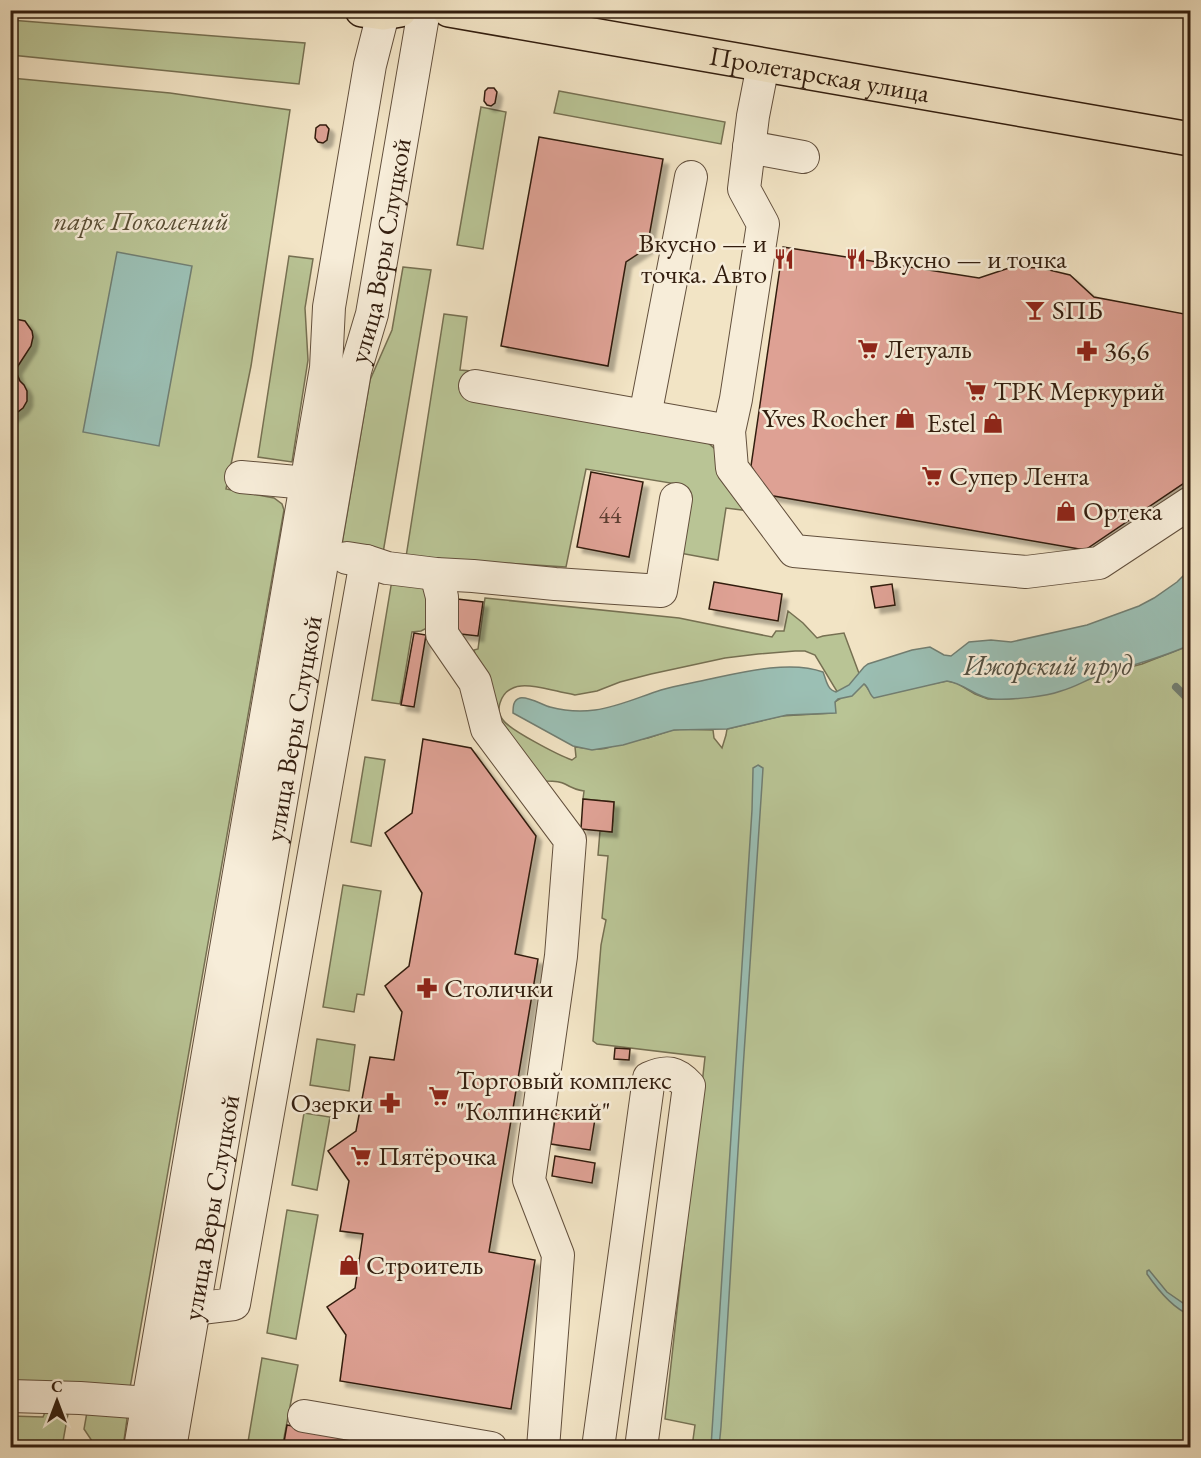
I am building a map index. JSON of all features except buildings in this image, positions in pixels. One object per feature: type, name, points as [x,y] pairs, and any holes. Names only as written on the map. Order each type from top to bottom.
[{"type":"main road","name":"Пролетарская улица","points":[[449,10],[1191,140]]},
{"type":"street","name":"улица Веры Слуцкой","points":[[170,1448],[355,371],[372,314],[424,10]]},
{"type":"street","name":"улица Веры Слуцкой","points":[[140,1448],[307,483],[326,368],[329,308],[370,65],[382,11]]},
{"type":"street","points":[[763,65],[744,189],[763,224],[729,431],[732,468],[794,551],[1026,572],[1037,571],[1099,563],[1191,503]]},
{"type":"street","points":[[749,147],[803,157]]},
{"type":"street","points":[[645,416],[691,177]]},
{"type":"street","points":[[475,386],[729,431]]},
{"type":"street","points":[[241,477],[307,483]]},
{"type":"street","points":[[324,555],[366,561],[387,568],[436,574],[661,591],[676,499]]},
{"type":"street","points":[[193,1309],[234,1304],[366,561]]},
{"type":"street","points":[[436,574],[442,597],[442,634],[475,682],[487,729],[570,840],[561,956],[529,1180],[558,1255],[543,1448]]},
{"type":"street","points":[[598,1448],[649,1078],[658,1074],[671,1073],[680,1077],[689,1086],[641,1448]]},
{"type":"street","points":[[10,1396],[148,1403]]},
{"type":"street","points":[[304,1416],[491,1448]]},
{"type":"green space","points":[[10,20],[305,43],[299,84],[11,55]]},
{"type":"green space","name":"парк Поколений","points":[[11,78],[170,93],[290,110],[251,366],[226,489],[274,498],[282,504],[284,510],[130,1388],[11,1382]]},
{"type":"green space","points":[[559,91],[725,122],[721,144],[554,113]]},
{"type":"green space","points":[[481,107],[506,112],[483,249],[457,245]]},
{"type":"green space","points":[[289,256],[313,259],[305,308],[308,360],[292,462],[258,457]]},
{"type":"green space","points":[[403,267],[431,270],[383,553],[342,544],[370,380],[392,330]]},
{"type":"green space","points":[[444,314],[467,317],[460,370],[472,371],[707,442],[723,456],[750,511],[726,508],[718,560],[674,552],[683,485],[586,469],[566,567],[406,557]]},
{"type":"green space","points":[[393,574],[424,587],[429,598],[429,627],[412,632],[400,704],[372,700]]},
{"type":"green space","points":[[485,598],[679,618],[772,637],[776,631],[784,631],[788,611],[817,638],[844,633],[863,684],[872,695],[947,681],[957,683],[988,699],[1007,699],[1037,696],[1072,675],[1111,672],[1142,664],[1190,645],[1190,1447],[692,1447],[695,1425],[665,1419],[705,1057],[597,1044],[593,1041],[601,945],[606,920],[602,918],[608,856],[598,855],[600,831],[612,832],[614,802],[583,799],[584,791],[561,782],[546,781],[494,731],[474,650],[478,649]],"holes":[[[805,651],[815,655],[841,698],[835,702],[832,713],[781,716],[727,729],[722,748],[714,738],[713,730],[682,729],[602,749],[575,747],[576,757],[572,760],[515,730],[503,720],[499,712],[504,695],[517,687],[533,686],[575,695],[597,691],[651,674],[725,658]]]},
{"type":"green space","points":[[365,757],[385,760],[371,846],[351,842]]},
{"type":"green space","points":[[343,885],[381,891],[364,995],[357,994],[354,1012],[323,1007]]},
{"type":"green space","points":[[317,1039],[355,1045],[349,1091],[310,1085]]},
{"type":"green space","points":[[304,1113],[330,1117],[317,1190],[292,1185]]},
{"type":"green space","points":[[287,1210],[318,1215],[296,1339],[267,1333]]},
{"type":"green space","points":[[262,1358],[298,1365],[283,1443],[277,1447],[248,1442]]},
{"type":"green space","points":[[69,1408],[62,1447],[11,1448],[11,1416],[43,1417],[46,1410]]},
{"type":"green space","points":[[87,1412],[125,1415],[127,1419],[123,1447],[96,1447],[84,1429]]},
{"type":"water","points":[[117,252],[192,266],[159,446],[83,432]]},
{"type":"water","name":"Ижорский пруд","points":[[1190,569],[1190,645],[1046,695],[993,699],[947,681],[874,698],[864,684],[852,696],[838,699],[835,702],[836,713],[787,715],[727,729],[674,730],[623,745],[592,750],[573,746],[513,713],[513,706],[520,698],[527,698],[561,709],[578,711],[604,709],[673,687],[782,667],[823,672],[829,687],[836,692],[849,685],[868,664],[912,650],[930,647],[944,655],[951,656],[969,642],[991,640],[1011,642],[1087,625],[1139,606],[1154,598],[1177,582]]},
{"type":"water","points":[[758,765],[763,768],[721,1427],[719,1447],[711,1447],[753,768]]},
{"type":"water","points":[[1149,1270],[1167,1292],[1190,1308],[1190,1315],[1177,1308],[1166,1298],[1147,1274]]},
{"type":"waterway","points":[[1176,687],[1190,701]]},
{"type":"place","name":"Вкусно — и точка. Авто","points":[[784,259]]},
{"type":"place","name":"Вкусно — и точка","points":[[856,259]]},
{"type":"place","name":"SПБ","points":[[1035,310]]},
{"type":"place","name":"Летуаль","points":[[868,349]]},
{"type":"place","name":"36,6","points":[[1087,351]]},
{"type":"place","name":"ТРК Меркурий","points":[[976,391]]},
{"type":"place","name":"Yves Rocher","points":[[905,418]]},
{"type":"place","name":"Estel","points":[[993,423]]},
{"type":"place","name":"Супер Лента","points":[[932,476]]},
{"type":"place","name":"Ортека","points":[[1066,511]]},
{"type":"place","name":"Столички","points":[[427,988]]},
{"type":"place","name":"Торговый комплекс \"Колпинский\"","points":[[439,1096]]},
{"type":"place","name":"Озерки","points":[[390,1103]]},
{"type":"place","name":"Пятёрочка","points":[[361,1156]]},
{"type":"place","name":"Строитель","points":[[349,1265]]}]
